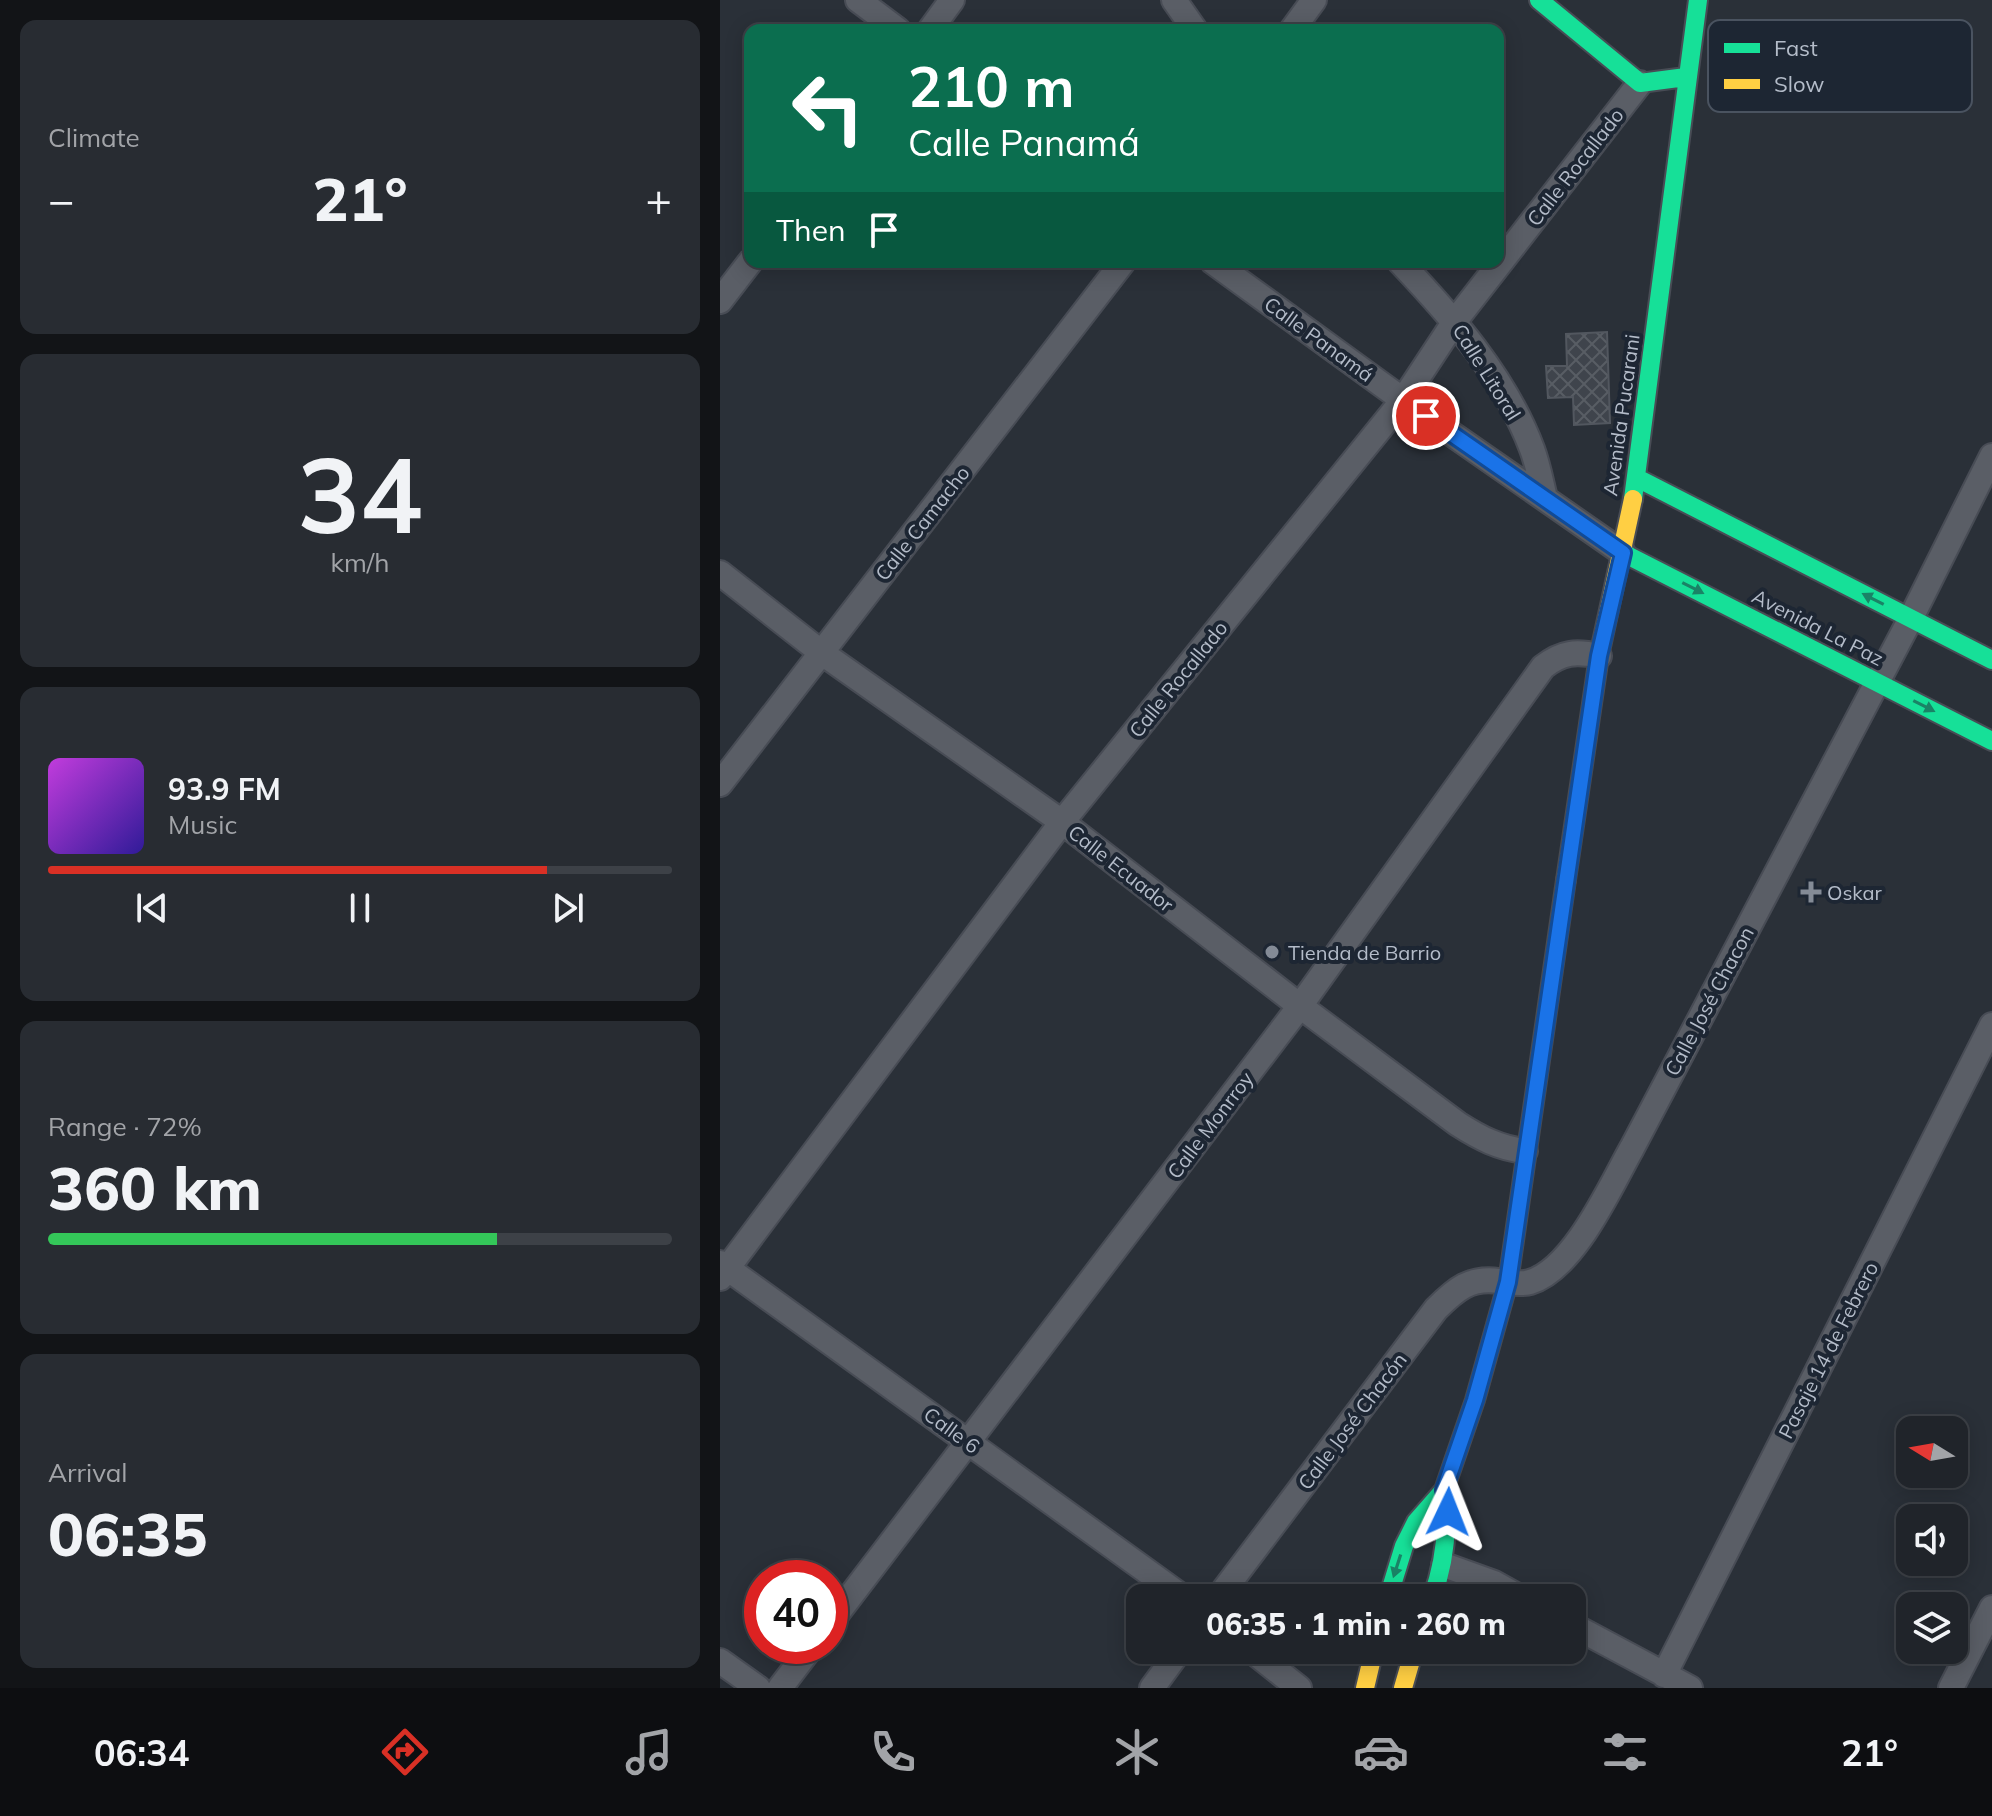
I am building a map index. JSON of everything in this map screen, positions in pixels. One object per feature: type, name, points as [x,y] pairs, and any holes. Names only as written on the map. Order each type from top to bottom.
[{"type":"street","points":[[858,0],[890,24]]},
{"type":"street","points":[[934,24],[952,0]]},
{"type":"street","points":[[1174,0],[1191,24]]},
{"type":"street","points":[[1296,24],[1314,0]]},
{"type":"street","points":[[1539,0],[1640,83],[1686,77]]},
{"type":"street","name":"Avenida Pucarani","points":[[1392,1584],[1404,1546],[1416,1522],[1444,1490],[1475,1400],[1508,1282],[1599,656],[1637,478],[1698,0]]},
{"type":"street","name":"Calle Rocallado","points":[[1504,258],[1640,83]]},
{"type":"street","points":[[720,301],[745,268]]},
{"type":"street","name":"Calle Camacho","points":[[720,784],[1118,268]]},
{"type":"street","name":"Calle Panamá","points":[[1221,268],[1403,400],[1623,553]]},
{"type":"street","name":"Calle Litoral","points":[[1406,268],[1455,321],[1495,379],[1533,451],[1545,498]]},
{"type":"street","name":"Calle Rocallado","points":[[722,1270],[1062,822],[1403,400],[1455,321],[1496,268]]},
{"type":"street","points":[[1911,618],[1992,456]]},
{"type":"street","points":[[1637,478],[1992,660]]},
{"type":"street","name":"Avenida La Paz","points":[[1623,553],[1992,741]]},
{"type":"street","name":"Calle Ecuador","points":[[720,573],[822,653],[1062,822],[1458,1124],[1484,1140],[1504,1148],[1525,1151]]},
{"type":"street","name":"Calle José Chacon","points":[[1508,1282],[1526,1283],[1543,1277],[1561,1261],[1586,1229],[1632,1148],[1911,618]]},
{"type":"street","name":"Calle Monrroy","points":[[848,1600],[1300,1006],[1543,667],[1556,657],[1570,652],[1599,656]]},
{"type":"street","name":"Pasaje 14 de Febrero","points":[[1664,1675],[1992,1025]]},
{"type":"street","name":"Calle 6","points":[[722,1270],[970,1442],[1165,1584]]},
{"type":"street","name":"Calle José Chacón","points":[[1229,1584],[1436,1309],[1455,1291],[1472,1281],[1488,1279],[1508,1282]]},
{"type":"street","name":"Avenida Pucarani","points":[[1437,1584],[1449,1540],[1444,1490]]},
{"type":"street","points":[[1444,1565],[1496,1584]]},
{"type":"street","points":[[1951,1688],[1992,1608]]},
{"type":"street","points":[[1586,1633],[1690,1688]]},
{"type":"street","points":[[720,1661],[758,1688]]},
{"type":"street","points":[[780,1688],[798,1664]]},
{"type":"street","points":[[1152,1688],[1170,1664]]},
{"type":"street","points":[[1269,1664],[1299,1688]]},
{"type":"street","points":[[1365,1688],[1371,1664]]},
{"type":"street","points":[[1403,1688],[1410,1664]]},
{"type":"building","points":[[1607,332],[1610,423],[1574,425],[1573,397],[1548,398],[1546,366],[1567,366],[1566,334]]},
{"type":"traffic: fast","points":[[1539,0],[1640,83],[1686,77]]},
{"type":"traffic: fast","points":[[1633,499],[1698,0]]},
{"type":"traffic: fast","points":[[1637,478],[1992,660]]},
{"type":"traffic: fast","points":[[1623,553],[1992,741]]},
{"type":"traffic: fast","points":[[1392,1584],[1404,1546],[1416,1522],[1444,1490],[1475,1400],[1508,1282],[1566,880]]},
{"type":"traffic: fast","points":[[1436,1584],[1445,1545],[1444,1490]]},
{"type":"traffic: slow","points":[[1566,880],[1599,656],[1633,499]]},
{"type":"traffic: slow","points":[[1365,1688],[1371,1664]]},
{"type":"traffic: slow","points":[[1403,1688],[1410,1664]]},
{"type":"place","name":"Oskar","points":[[1811,892]]},
{"type":"place","name":"Tienda de Barrio","points":[[1272,952]]},
{"type":"route","points":[[1426,416],[1623,553],[1599,656],[1508,1282],[1475,1400],[1444,1490],[1448,1512]]}]
